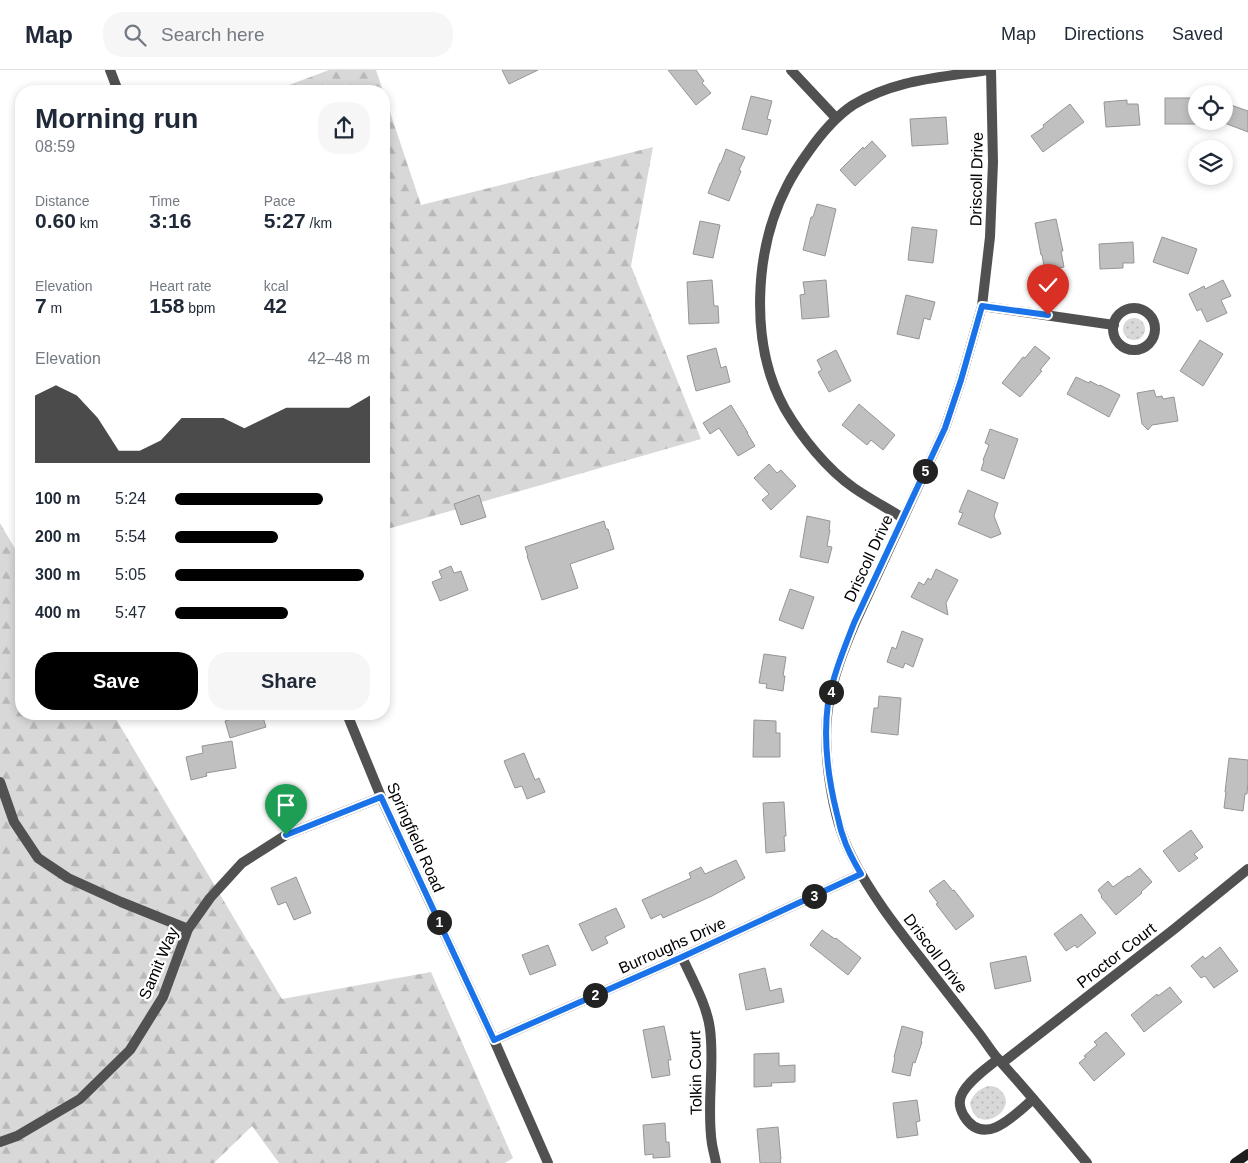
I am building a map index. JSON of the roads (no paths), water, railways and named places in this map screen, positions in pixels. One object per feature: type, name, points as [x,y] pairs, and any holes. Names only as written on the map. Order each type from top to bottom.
[{"type":"main road","points":[[1235,1163],[1248,1154]]},
{"type":"street","points":[[110,70],[116,85]]},
{"type":"street","points":[[791,70],[836,118]]},
{"type":"street","points":[[903,518],[854,488],[830,467],[810,446],[784,408],[775,388],[766,357],[761,328],[762,266],[775,214],[786,186],[816,141],[836,118],[872,94],[899,85],[925,79],[989,70]]},
{"type":"street","name":"Driscoll Drive","points":[[989,70],[993,162],[991,227],[982,306],[945,428],[854,623],[841,656],[828,704],[826,729],[827,763],[842,836],[861,874],[881,904],[1000,1061],[1087,1163]]},
{"type":"street","points":[[982,306],[1114,324]]},
{"type":"street","points":[[1132,308],[1139,309],[1150,315],[1155,327],[1155,334],[1148,345],[1136,350],[1130,350],[1118,343],[1113,331],[1114,324],[1120,314],[1126,310],[1132,308]]},
{"type":"street","name":"Springfield Road","points":[[349,720],[381,797],[494,1040],[548,1163]]},
{"type":"street","points":[[0,782],[14,822],[38,858],[68,878],[120,902],[188,929]]},
{"type":"street","name":"Samit Way","points":[[0,1142],[17,1136],[80,1099],[130,1050],[164,997],[188,929],[210,898],[242,863],[286,835],[381,797]]},
{"type":"street","name":"Proctor Court","points":[[1000,1061],[1165,936],[1248,869]]},
{"type":"street","name":"Burroughs Drive","points":[[494,1040],[682,957],[861,874]]},
{"type":"street","name":"Tolkin Court","points":[[682,957],[705,1009],[710,1027],[712,1062],[710,1112],[712,1143],[716,1163]]},
{"type":"street","points":[[1000,1061],[971,1082],[961,1095],[959,1103],[967,1121],[975,1128],[989,1130],[1014,1116],[1033,1099]]}]
